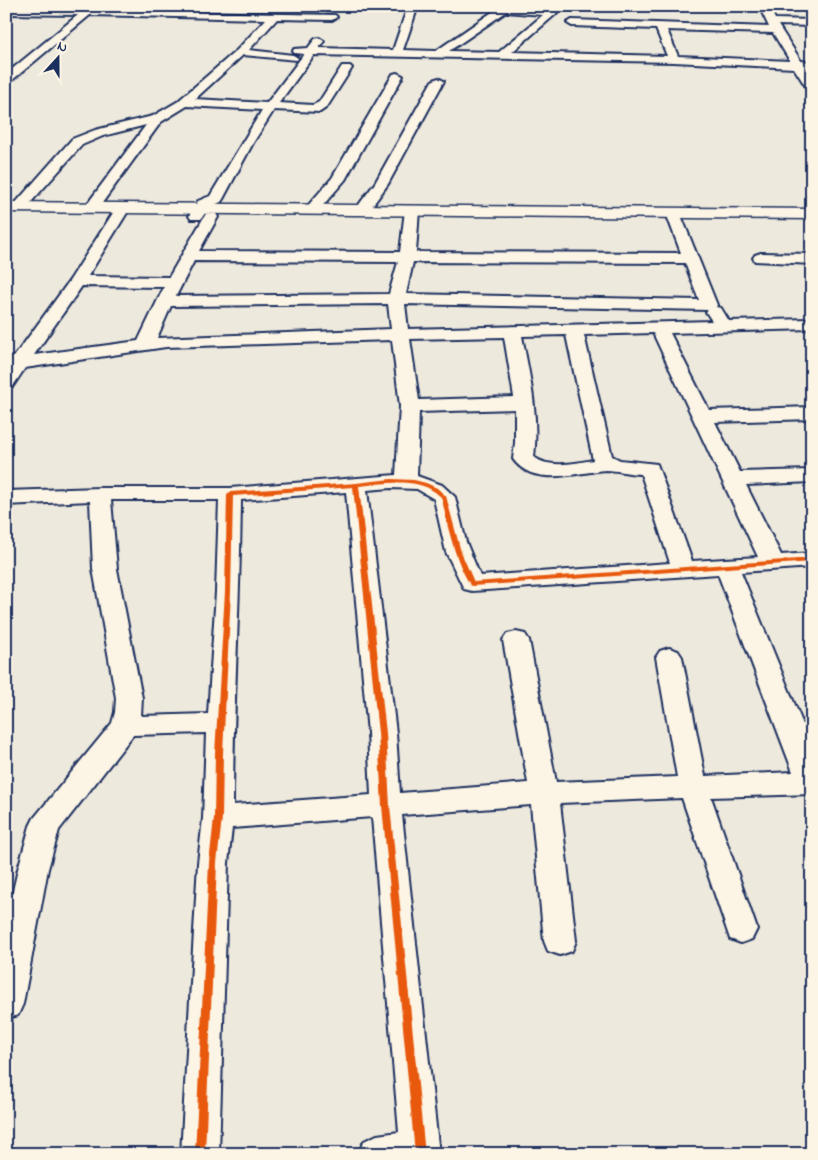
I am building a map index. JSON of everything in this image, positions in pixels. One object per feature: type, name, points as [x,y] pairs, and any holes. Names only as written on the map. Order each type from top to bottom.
[{"type":"main road","points":[[10,210],[92,208],[121,212]]},
{"type":"main road","points":[[10,210],[675,217],[812,222]]},
{"type":"main road","points":[[203,212],[362,210],[412,215]]},
{"type":"main road","points":[[675,217],[812,214]]},
{"type":"street","points":[[175,14],[183,6]]},
{"type":"street","points":[[230,16],[240,6]]},
{"type":"street","points":[[397,53],[413,6]]},
{"type":"street","points":[[764,6],[812,88]]},
{"type":"street","points":[[438,54],[505,8],[552,13],[501,56]]},
{"type":"street","points":[[6,11],[88,12],[120,10],[230,16],[274,16],[329,12]]},
{"type":"street","points":[[6,80],[88,12]]},
{"type":"street","points":[[146,343],[174,282],[190,256],[203,212],[216,198],[270,107],[312,51],[329,12]]},
{"type":"street","points":[[246,121],[329,12]]},
{"type":"street","points":[[10,210],[77,142],[86,136],[157,119],[184,102],[240,52],[274,16]]},
{"type":"street","points":[[657,22],[674,59]]},
{"type":"street","points":[[572,23],[596,27],[657,22],[774,26],[812,23]]},
{"type":"street","points":[[240,52],[296,55],[312,51],[501,56],[599,53],[674,59],[812,65]]},
{"type":"street","points":[[184,102],[308,110],[321,107],[346,68]]},
{"type":"street","points":[[312,210],[338,180],[397,76]]},
{"type":"street","points":[[362,210],[381,184],[438,81]]},
{"type":"street","points":[[92,208],[157,119]]},
{"type":"street","points":[[202,189],[197,199],[203,212]]},
{"type":"street","points":[[6,382],[13,363],[77,281],[121,212]]},
{"type":"street","points":[[406,480],[410,406],[396,299],[410,244],[412,215]]},
{"type":"street","points":[[675,217],[709,305],[724,326]]},
{"type":"street","points":[[190,256],[692,258]]},
{"type":"street","points":[[761,258],[812,259]]},
{"type":"street","points":[[77,281],[174,282]]},
{"type":"street","points":[[166,301],[396,299],[709,305]]},
{"type":"street","points":[[13,363],[146,343],[512,330],[812,324]]},
{"type":"street","points":[[659,327],[772,562]]},
{"type":"street","points":[[574,329],[602,458],[607,464]]},
{"type":"street","points":[[512,330],[525,403],[527,441],[523,459],[529,466],[562,469],[607,464],[617,467],[650,468],[683,568]]},
{"type":"street","points":[[410,406],[525,403]]},
{"type":"street","points":[[702,416],[812,413]]},
{"type":"street","points":[[732,479],[812,476]]},
{"type":"street","points":[[6,498],[100,494],[230,494],[356,486],[406,480],[427,485],[444,497],[455,549],[461,566],[472,584],[812,560]]},
{"type":"street","points":[[356,486],[382,733],[386,806],[420,1151],[377,1154]]},
{"type":"street","points":[[7,999],[33,869],[45,826],[125,726],[129,712],[129,698],[105,569],[100,494]]},
{"type":"street","points":[[200,1154],[214,863],[218,818],[218,753],[222,723],[230,494]]},
{"type":"street","points":[[218,818],[544,793],[812,782],[727,567]]},
{"type":"street","points":[[516,640],[544,793],[560,941]]},
{"type":"street","points":[[669,657],[693,788],[741,929]]},
{"type":"street","points":[[125,726],[222,723]]},
{"type":"cycle path","points":[[420,1154],[386,806],[382,733],[356,485],[402,481],[414,482],[435,489],[444,497],[458,552],[472,584],[812,560]]},
{"type":"cycle path","points":[[200,1154],[213,863],[218,818],[219,753],[228,592],[230,494],[356,485]]}]
